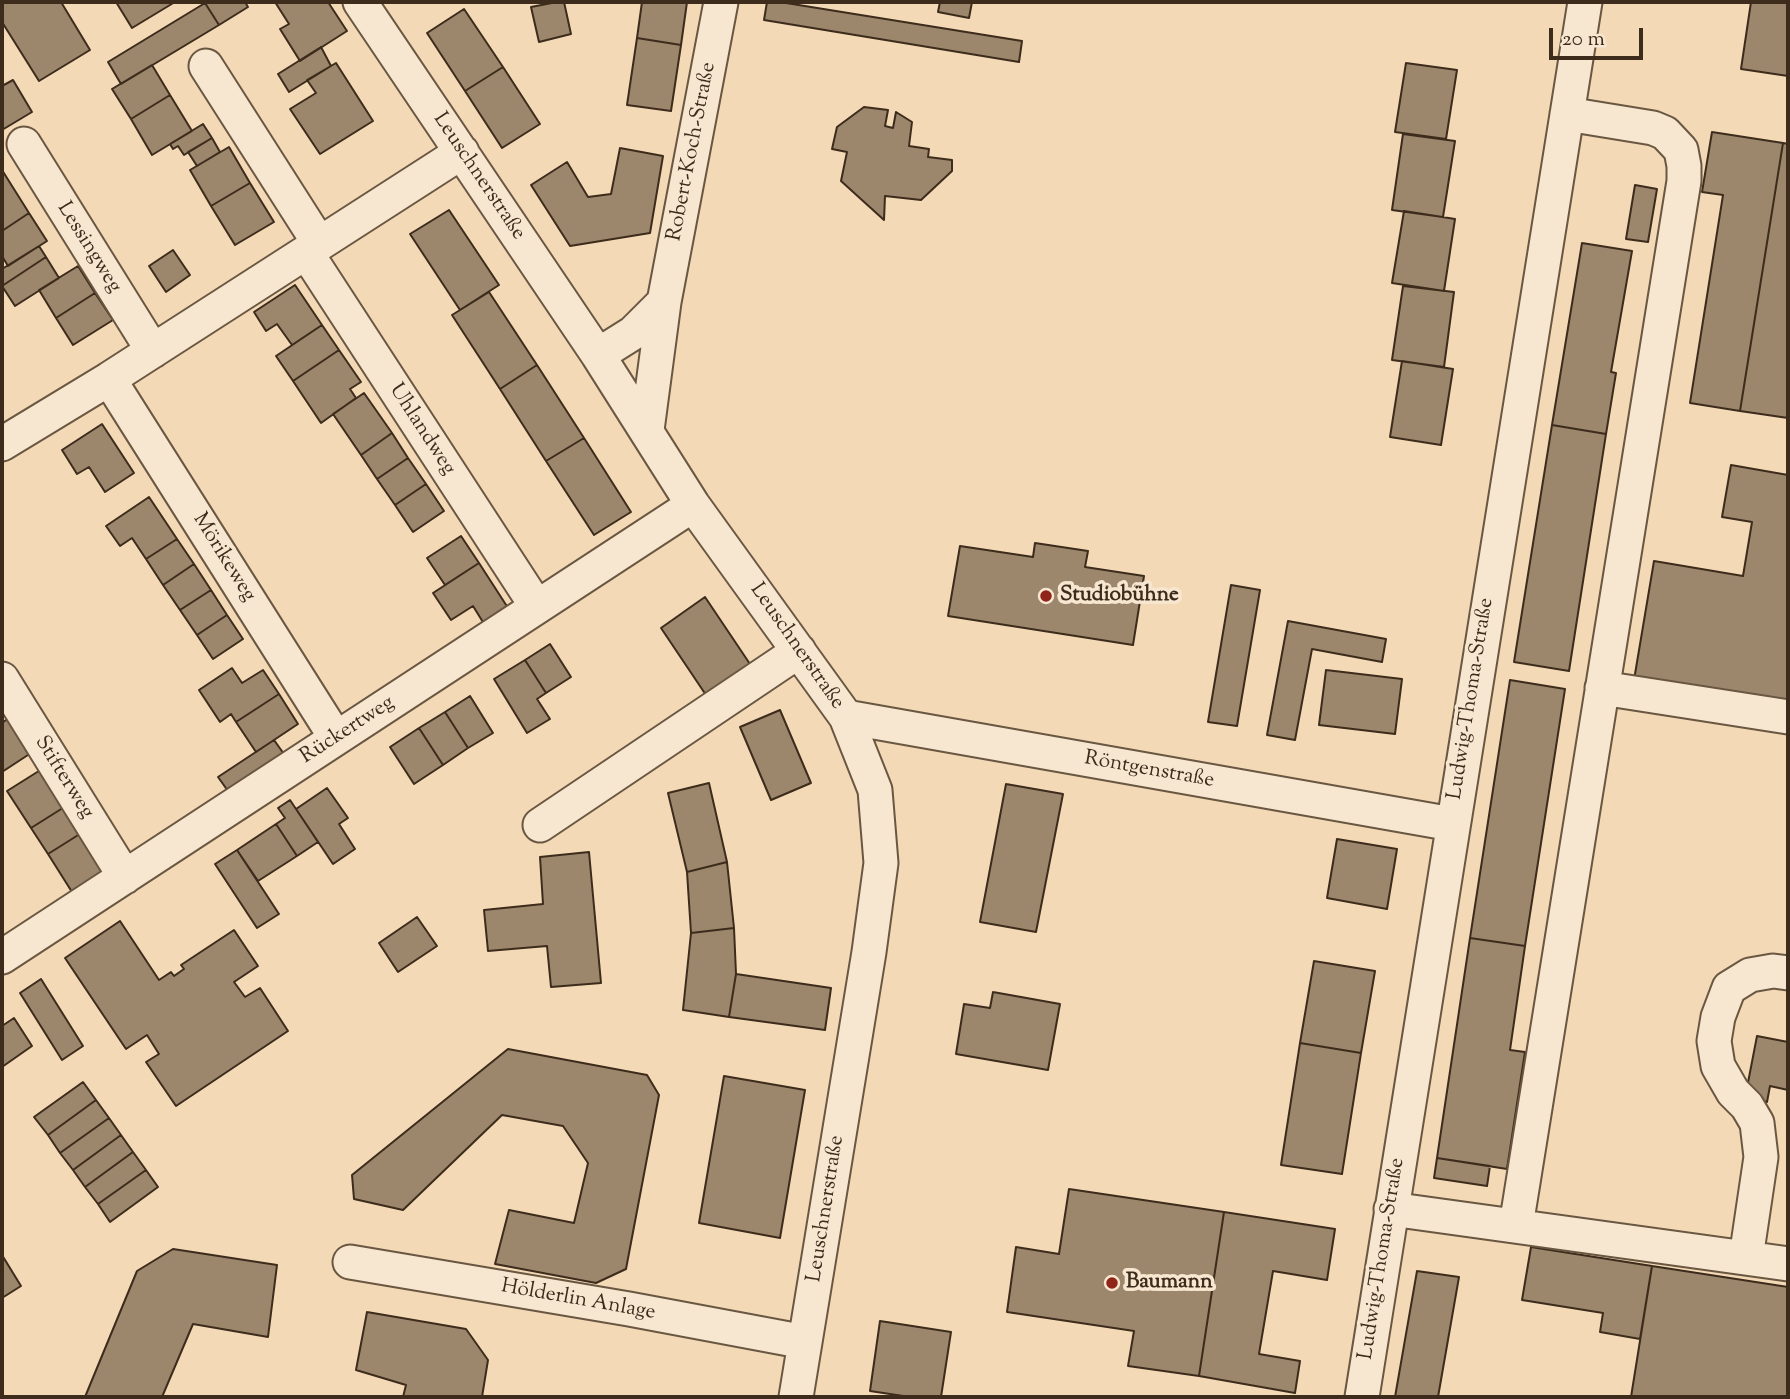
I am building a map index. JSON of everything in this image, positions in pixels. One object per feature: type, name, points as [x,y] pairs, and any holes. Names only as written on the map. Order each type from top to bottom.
[{"type":"street","name":"Leuschnerstraße","points":[[360,2],[598,355],[693,505],[846,717],[875,790],[881,863],[867,965],[796,1397]]},
{"type":"street","name":"Robert-Koch-Straße","points":[[647,430],[664,302],[721,2]]},
{"type":"street","name":"Ludwig-Thoma-Straße","points":[[1362,1397],[1586,2]]},
{"type":"street","points":[[206,66],[313,248]]},
{"type":"street","points":[[1516,1226],[1682,194],[1684,166],[1681,150],[1665,133],[1653,128],[1567,114]]},
{"type":"street","name":"Lessingweg","points":[[24,145],[153,351]]},
{"type":"street","points":[[2,444],[109,379],[462,152]]},
{"type":"street","name":"Uhlandweg","points":[[313,248],[537,607]]},
{"type":"street","points":[[598,355],[634,333],[664,302]]},
{"type":"street","name":"Mörikeweg","points":[[109,379],[336,738]]},
{"type":"street","name":"Rückertweg","points":[[2,957],[693,505]]},
{"type":"street","points":[[540,825],[799,651]]},
{"type":"street","name":"Stifterweg","points":[[2,679],[125,877]]},
{"type":"street","points":[[1602,688],[1788,717]]},
{"type":"street","name":"Röntgenstraße","points":[[846,717],[1452,824]]},
{"type":"street","points":[[1746,1258],[1761,1157],[1757,1123],[1747,1106],[1733,1092],[1718,1066],[1714,1041],[1718,1017],[1728,988],[1750,975],[1773,971],[1788,972]]},
{"type":"street","points":[[1391,1209],[1788,1264]]},
{"type":"street","name":"Hölderlin Anlage","points":[[350,1262],[805,1342]]},
{"type":"building","points":[[2,2],[61,2],[90,50],[39,81],[2,22]]},
{"type":"building","points":[[116,2],[175,2],[132,28]]},
{"type":"building","points":[[245,2],[248,7],[219,25],[205,3]]},
{"type":"building","points":[[275,2],[328,2],[347,31],[300,61],[280,29],[289,24]]},
{"type":"building","points":[[564,2],[571,34],[539,42],[531,7]]},
{"type":"building","points":[[642,2],[687,2],[681,45],[637,38]]},
{"type":"building","points":[[767,2],[1022,41],[1019,62],[764,20]]},
{"type":"building","points":[[940,2],[972,2],[969,18],[938,12]]},
{"type":"building","points":[[1751,2],[1788,2],[1788,76],[1741,69]]},
{"type":"building","points":[[205,3],[219,25],[121,84],[108,62]]},
{"type":"building","points":[[464,9],[503,67],[465,91],[427,33]]},
{"type":"building","points":[[637,38],[681,45],[671,111],[627,105]]},
{"type":"building","points":[[321,47],[331,66],[289,92],[278,74]]},
{"type":"building","points":[[336,63],[373,121],[320,154],[290,109],[316,93],[307,80]]},
{"type":"building","points":[[1406,63],[1457,70],[1446,139],[1395,132]]},
{"type":"building","points":[[152,65],[170,95],[131,119],[112,89]]},
{"type":"building","points":[[503,67],[540,124],[502,148],[465,91]]},
{"type":"building","points":[[13,80],[32,112],[2,130],[2,86]]},
{"type":"building","points":[[170,95],[192,131],[152,155],[131,119]]},
{"type":"building","points":[[864,107],[888,110],[885,126],[893,128],[896,112],[912,122],[909,146],[929,149],[928,157],[952,160],[952,171],[921,200],[885,196],[884,220],[841,181],[847,152],[832,149],[837,127]]},
{"type":"building","points":[[203,124],[212,138],[184,155],[178,146],[173,149],[170,144]]},
{"type":"building","points":[[1712,132],[1783,143],[1740,411],[1690,403],[1723,195],[1702,192]]},
{"type":"building","points":[[1403,134],[1455,141],[1443,217],[1392,210]]},
{"type":"building","points":[[212,138],[220,152],[197,166],[188,152]]},
{"type":"building","points":[[1783,143],[1788,144],[1788,418],[1740,411]]},
{"type":"building","points":[[229,147],[250,183],[211,206],[190,170]]},
{"type":"building","points":[[620,148],[663,156],[650,233],[570,246],[531,185],[567,162],[588,197],[611,194]]},
{"type":"building","points":[[2,170],[29,213],[2,231]]},
{"type":"building","points":[[250,183],[274,222],[235,245],[211,206]]},
{"type":"building","points":[[1635,185],[1657,189],[1648,242],[1626,239]]},
{"type":"building","points":[[449,210],[499,285],[460,310],[410,234]]},
{"type":"building","points":[[1404,211],[1455,219],[1444,291],[1392,283]]},
{"type":"building","points":[[29,213],[47,241],[8,266],[2,256],[2,231]]},
{"type":"building","points":[[1582,243],[1632,251],[1611,372],[1616,373],[1606,434],[1552,425]]},
{"type":"building","points":[[39,246],[46,257],[2,286],[2,269]]},
{"type":"building","points":[[173,250],[190,275],[166,292],[149,266]]},
{"type":"building","points":[[46,257],[59,278],[15,306],[2,286]]},
{"type":"building","points":[[78,266],[95,293],[56,318],[39,290]]},
{"type":"building","points":[[295,285],[322,325],[292,345],[277,324],[266,331],[254,312]]},
{"type":"building","points":[[1403,286],[1454,292],[1444,367],[1392,360]]},
{"type":"building","points":[[489,292],[537,365],[500,389],[452,315]]},
{"type":"building","points":[[95,293],[113,320],[73,345],[56,318]]},
{"type":"building","points":[[322,325],[339,350],[293,381],[276,356]]},
{"type":"building","points":[[339,350],[361,382],[350,389],[356,398],[321,423],[293,381]]},
{"type":"building","points":[[1402,361],[1453,369],[1441,445],[1390,437]]},
{"type":"building","points":[[537,365],[584,438],[546,461],[500,389]]},
{"type":"building","points":[[364,393],[392,433],[361,455],[333,414]]},
{"type":"building","points":[[102,424],[134,473],[105,492],[89,467],[77,474],[62,450]]},
{"type":"building","points":[[1552,425],[1606,434],[1569,671],[1514,662]]},
{"type":"building","points":[[392,433],[408,458],[377,479],[361,455]]},
{"type":"building","points":[[584,438],[631,512],[594,535],[546,461]]},
{"type":"building","points":[[408,458],[426,484],[395,505],[377,479]]},
{"type":"building","points":[[1731,465],[1788,475],[1788,706],[1634,680],[1654,561],[1743,576],[1752,522],[1722,517]]},
{"type":"building","points":[[426,484],[444,511],[413,532],[395,505]]},
{"type":"building","points":[[149,497],[177,539],[146,559],[132,538],[120,546],[106,526]]},
{"type":"building","points":[[461,536],[479,563],[445,585],[427,558]]},
{"type":"building","points":[[177,539],[194,564],[163,585],[146,559]]},
{"type":"building","name":"Studiobühne","points":[[1035,543],[1088,551],[1085,567],[1144,576],[1133,645],[948,616],[960,546],[1033,557]]},
{"type":"building","points":[[479,563],[510,611],[486,627],[473,606],[451,620],[433,593]]},
{"type":"building","points":[[194,564],[211,590],[180,610],[163,585]]},
{"type":"building","points":[[1231,585],[1260,590],[1237,726],[1208,722]]},
{"type":"building","points":[[211,590],[227,615],[197,635],[180,610]]},
{"type":"building","points":[[705,597],[754,670],[710,701],[661,628]]},
{"type":"building","points":[[227,615],[243,639],[213,659],[197,635]]},
{"type":"building","points":[[1288,621],[1386,639],[1382,662],[1312,649],[1295,740],[1267,735]]},
{"type":"building","points":[[550,644],[571,677],[546,693],[525,660]]},
{"type":"building","points":[[525,660],[546,693],[537,699],[550,719],[527,733],[494,679]]},
{"type":"building","points":[[232,668],[242,683],[263,670],[279,694],[236,722],[231,714],[220,722],[199,690]]},
{"type":"building","points":[[1326,670],[1402,679],[1395,734],[1319,725]]},
{"type":"building","points":[[1510,680],[1565,689],[1525,946],[1470,938]]},
{"type":"building","points":[[279,694],[298,724],[256,752],[236,722]]},
{"type":"building","points":[[470,696],[493,733],[468,748],[445,712]]},
{"type":"building","points":[[780,710],[811,783],[771,800],[740,727]]},
{"type":"building","points":[[445,712],[468,748],[443,765],[419,728]]},
{"type":"building","points":[[9,718],[31,753],[2,772],[2,723]]},
{"type":"building","points":[[419,728],[443,765],[414,784],[390,747]]},
{"type":"building","points":[[274,740],[284,754],[228,791],[218,777]]},
{"type":"building","points":[[42,769],[66,806],[31,828],[7,791]]},
{"type":"building","points":[[709,783],[727,862],[687,872],[668,793]]},
{"type":"building","points":[[1006,784],[1063,794],[1036,932],[980,922]]},
{"type":"building","points":[[327,788],[348,818],[339,824],[355,849],[333,864],[296,809]]},
{"type":"building","points":[[290,800],[318,842],[297,856],[276,824],[285,818],[278,808]]},
{"type":"building","points":[[66,806],[83,832],[48,854],[31,828]]},
{"type":"building","points":[[276,824],[297,856],[258,881],[237,850]]},
{"type":"building","points":[[83,832],[107,870],[72,892],[48,854]]},
{"type":"building","points":[[1337,839],[1397,849],[1387,909],[1327,898]]},
{"type":"building","points":[[237,850],[279,914],[257,928],[215,864]]},
{"type":"building","points":[[589,852],[601,983],[551,987],[547,946],[488,951],[484,910],[543,904],[540,857]]},
{"type":"building","points":[[727,862],[734,928],[691,933],[687,872]]},
{"type":"building","points":[[417,917],[437,946],[398,972],[379,943]]},
{"type":"building","points":[[120,921],[159,980],[171,972],[174,976],[184,969],[181,965],[234,930],[258,966],[234,982],[245,997],[260,988],[288,1031],[176,1106],[146,1062],[159,1054],[147,1035],[126,1049],[65,958]]},
{"type":"building","points":[[734,928],[736,974],[729,1017],[683,1010],[691,933]]},
{"type":"building","points":[[1470,938],[1525,946],[1510,1050],[1525,1052],[1507,1169],[1437,1158]]},
{"type":"building","points":[[1314,961],[1375,971],[1361,1053],[1300,1043]]},
{"type":"building","points":[[736,974],[831,988],[825,1030],[729,1017]]},
{"type":"building","points":[[41,979],[83,1046],[62,1060],[20,993]]},
{"type":"building","points":[[993,992],[1060,1004],[1048,1070],[956,1054],[964,1004],[990,1008]]},
{"type":"building","points":[[14,1018],[32,1046],[2,1067],[2,1026]]},
{"type":"building","points":[[1757,1036],[1788,1042],[1788,1090],[1770,1086],[1767,1102],[1745,1098]]},
{"type":"building","points":[[1300,1043],[1361,1053],[1342,1174],[1281,1165]]},
{"type":"building","points":[[508,1049],[647,1075],[659,1095],[626,1269],[596,1283],[495,1264],[509,1210],[574,1223],[588,1163],[563,1126],[502,1115],[403,1210],[354,1199],[352,1175]]},
{"type":"building","points":[[724,1076],[805,1090],[780,1238],[699,1223]]},
{"type":"building","points":[[83,1082],[96,1100],[48,1135],[34,1117]]},
{"type":"building","points":[[96,1100],[109,1118],[60,1153],[48,1135]]},
{"type":"building","points":[[109,1118],[121,1135],[73,1170],[60,1153]]},
{"type":"building","points":[[121,1135],[133,1152],[85,1187],[73,1170]]},
{"type":"building","points":[[133,1152],[146,1170],[98,1204],[85,1187]]},
{"type":"building","points":[[1437,1158],[1490,1166],[1487,1186],[1434,1178]]},
{"type":"building","points":[[146,1170],[158,1187],[110,1222],[98,1204]]},
{"type":"building","name":"Baumann","points":[[1069,1189],[1224,1212],[1199,1376],[1128,1366],[1134,1331],[1007,1312],[1016,1247],[1059,1254]]},
{"type":"building","points":[[1224,1212],[1335,1229],[1327,1280],[1273,1271],[1259,1354],[1300,1361],[1295,1393],[1199,1376]]},
{"type":"building","points":[[1531,1247],[1652,1266],[1640,1339],[1600,1332],[1603,1313],[1522,1300]]},
{"type":"building","points":[[173,1249],[277,1265],[268,1337],[193,1324],[162,1397],[85,1397],[137,1271]]},
{"type":"building","points":[[2,1255],[21,1286],[2,1298]]},
{"type":"building","points":[[1652,1266],[1788,1287],[1788,1397],[1631,1397]]},
{"type":"building","points":[[1417,1271],[1459,1277],[1438,1397],[1395,1397]]},
{"type":"building","points":[[367,1312],[466,1329],[488,1360],[482,1397],[403,1397],[406,1385],[356,1370]]},
{"type":"building","points":[[880,1321],[951,1332],[941,1397],[910,1397],[870,1391]]},
{"type":"place","name":"Studiobühne","points":[[1046,596]]},
{"type":"place","name":"Baumann","points":[[1112,1283]]}]
